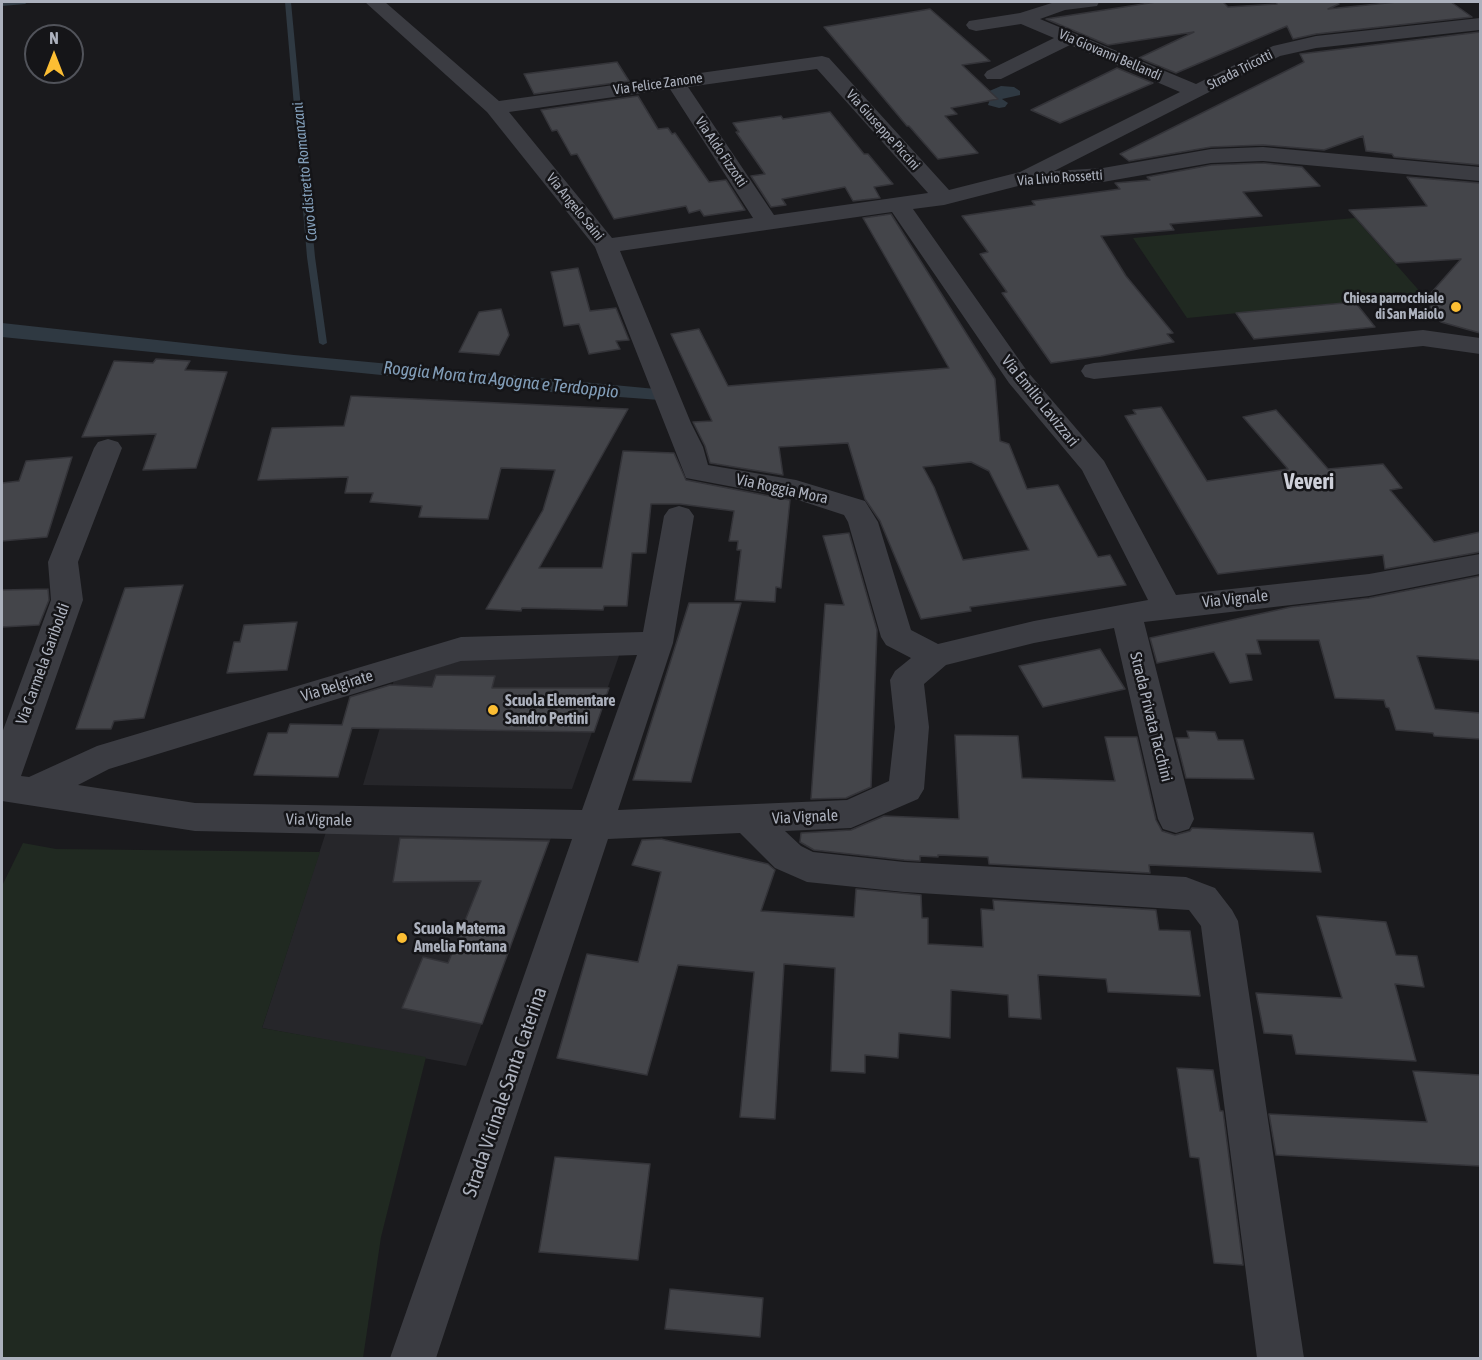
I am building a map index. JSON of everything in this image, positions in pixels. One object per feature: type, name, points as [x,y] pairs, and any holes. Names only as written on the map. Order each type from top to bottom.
[{"type":"street","name":"Via Angelo Saini","points":[[374,2],[494,108],[606,246],[665,394]]},
{"type":"street","points":[[975,25],[1023,18],[1063,5],[1090,2]]},
{"type":"street","name":"Via Giovanni Bellandi","points":[[1023,18],[1197,92]]},
{"type":"street","name":"Strada Tricotti","points":[[1018,179],[1197,92],[1273,52],[1316,42],[1480,24]]},
{"type":"street","points":[[994,75],[1069,38]]},
{"type":"street","name":"Via Felice Zanone","points":[[494,108],[822,62]]},
{"type":"street","name":"Via Giuseppe Piccini","points":[[822,62],[944,198]]},
{"type":"street","name":"Via Aldo Fizzotti","points":[[675,82],[768,223]]},
{"type":"street","name":"Via Livio Rossetti","points":[[606,246],[944,198],[1018,179],[1103,175],[1211,156],[1263,154],[1480,174]]},
{"type":"street","name":"Via Emilio Lavizzari","points":[[899,205],[1018,377],[1094,467],[1167,607]]},
{"type":"street","points":[[1094,371],[1423,338],[1480,346]]},
{"type":"street","name":"Via Roggia Mora","points":[[665,394],[689,447],[696,472],[796,489],[855,508],[863,522],[897,637],[935,656]]},
{"type":"street","name":"Via Carmela Gariboldi","points":[[11,786],[67,600],[63,562],[108,448]]},
{"type":"street","name":"Strada Vicinale Santa Caterina","points":[[413,1359],[657,643],[679,516]]},
{"type":"street","name":"Via Vignale","points":[[11,786],[195,817],[596,825],[851,814],[906,789],[912,727],[907,680],[935,656],[1034,632],[1167,607],[1369,585],[1480,564]]},
{"type":"street","name":"Strada Privata Tacchini","points":[[1126,614],[1176,819]]},
{"type":"street","name":"Via Belgirate","points":[[11,786],[461,649],[657,643]]},
{"type":"street","points":[[749,819],[788,857],[807,867],[904,877],[1186,893],[1202,899],[1219,921],[1281,1359]]},
{"type":"shaded area","points":[[1355,218],[1423,295],[1187,318],[1133,238]]},
{"type":"shaded area","name":"Scuola Elementare Sandro Pertini","points":[[621,650],[572,789],[363,785],[394,680],[464,660]]},
{"type":"shaded area","name":"Scuola Materna Amelia Fontana","points":[[326,832],[551,838],[466,1066],[262,1028]]},
{"type":"shaded area","points":[[23,843],[56,849],[320,852],[262,1028],[426,1057],[381,1237],[363,1358],[2,1358],[2,886]]},
{"type":"water","points":[[1001,86],[1014,87],[1020,91],[1020,95],[1002,99],[1008,103],[1005,107],[988,105],[990,99],[987,92]]},
{"type":"water","name":"Roggia Mora tra Agogna e Terdoppio","points":[[2,323],[294,355],[656,389],[660,400],[551,392],[2,337]]},
{"type":"building","points":[[1156,2],[1223,2],[1228,7],[1277,4],[1276,2],[1338,2],[1339,4],[1328,9],[1397,2],[1451,2],[1472,17],[1316,34],[1293,39],[1287,26],[1176,73],[1139,58],[1194,32],[1108,45],[1046,19]]},
{"type":"building","points":[[930,9],[990,61],[962,65],[998,99],[951,108],[957,114],[945,116],[978,153],[938,159],[907,126],[824,27]]},
{"type":"building","points":[[1480,32],[1480,165],[1394,157],[1392,154],[1366,151],[1363,136],[1324,150],[1263,145],[1211,147],[1129,161],[1120,154],[1304,62],[1300,54]]},
{"type":"building","points":[[617,62],[629,81],[534,94],[524,74]]},
{"type":"building","points":[[1117,68],[1153,83],[1060,123],[1031,110]]},
{"type":"building","points":[[638,96],[658,129],[668,128],[672,134],[675,133],[709,182],[726,180],[745,210],[704,216],[700,210],[689,213],[686,206],[614,219],[577,154],[571,155],[557,130],[552,131],[541,110]]},
{"type":"building","points":[[830,112],[864,154],[868,154],[893,184],[874,187],[880,198],[853,201],[845,187],[782,199],[786,205],[771,207],[751,176],[765,174],[736,132],[739,132],[733,123]]},
{"type":"building","points":[[1263,163],[1302,167],[1320,186],[1243,192],[1262,216],[1170,224],[1174,230],[1101,236],[1126,276],[1173,333],[1167,334],[1174,342],[1101,356],[1051,363],[1002,293],[1007,292],[980,254],[988,252],[962,216],[1035,205],[1032,201],[1120,189],[1115,183],[1150,180],[1147,177],[1211,165]]},
{"type":"building","points":[[1407,177],[1480,183],[1480,333],[1441,322],[1430,313],[1431,293],[1461,259],[1396,263],[1349,210],[1427,206]]},
{"type":"building","points":[[891,214],[995,379],[1000,441],[1009,444],[1027,489],[1058,485],[1098,557],[1110,555],[1126,585],[970,607],[971,611],[921,619],[880,521],[865,499],[848,443],[779,447],[783,475],[710,463],[705,446],[693,422],[712,421],[671,334],[699,329],[728,386],[949,368],[863,218]],"holes":[[[971,462],[989,471],[1029,550],[963,560],[934,487],[923,467]]]},
{"type":"building","points":[[578,268],[590,311],[616,308],[629,340],[616,341],[620,349],[589,354],[579,324],[564,326],[551,272]]},
{"type":"building","points":[[1355,302],[1375,327],[1254,339],[1236,313]]},
{"type":"building","points":[[501,309],[509,335],[499,355],[459,352],[479,312]]},
{"type":"building","points":[[156,359],[190,361],[185,370],[227,372],[196,468],[143,470],[156,434],[82,437],[114,361],[153,363]]},
{"type":"building","points":[[351,396],[628,409],[539,568],[602,568],[623,451],[674,453],[686,480],[790,500],[781,588],[776,587],[775,602],[735,600],[741,550],[737,550],[738,541],[729,541],[734,511],[680,504],[651,504],[646,553],[632,553],[627,606],[604,606],[603,610],[486,609],[543,510],[555,470],[501,468],[488,519],[419,517],[422,506],[370,502],[373,493],[345,493],[348,477],[258,480],[272,428],[344,426]]},
{"type":"building","points":[[1161,407],[1207,481],[1288,469],[1243,417],[1276,410],[1328,469],[1383,464],[1402,488],[1390,490],[1434,542],[1480,532],[1480,552],[1385,569],[1383,555],[1218,574],[1125,416],[1136,414],[1133,410]]},
{"type":"building","points":[[72,457],[47,537],[2,541],[2,483],[19,481],[26,461]]},
{"type":"building","points":[[849,533],[877,630],[871,787],[846,798],[811,799],[825,604],[844,605],[823,536]]},
{"type":"building","points":[[1480,576],[1480,660],[1417,656],[1435,709],[1480,713],[1480,739],[1434,736],[1433,733],[1396,730],[1384,700],[1335,698],[1319,640],[1257,640],[1261,654],[1246,654],[1252,680],[1230,683],[1214,652],[1157,663],[1150,638],[1291,607],[1369,598]]},
{"type":"building","points":[[183,585],[144,718],[114,721],[111,729],[76,729],[125,588]]},
{"type":"building","points":[[48,589],[49,600],[39,625],[2,627],[2,590]]},
{"type":"building","points":[[689,603],[741,603],[691,782],[633,780]]},
{"type":"building","points":[[297,622],[287,670],[227,673],[234,642],[240,642],[244,625]]},
{"type":"building","points":[[1100,649],[1125,689],[1043,707],[1019,666]]},
{"type":"building","points":[[436,675],[495,676],[492,688],[609,688],[594,732],[352,728],[338,777],[254,775],[268,733],[287,733],[290,724],[342,725],[350,697],[390,685],[432,687]]},
{"type":"building","points":[[1187,731],[1215,732],[1218,740],[1243,740],[1254,779],[1186,778],[1176,738],[1189,738]]},
{"type":"building","points":[[955,735],[1018,736],[1022,778],[1115,781],[1105,737],[1137,737],[1156,820],[1162,831],[1175,835],[1190,831],[1192,828],[1313,833],[1321,872],[1149,865],[1150,873],[989,864],[988,857],[938,855],[938,857],[920,856],[920,861],[814,850],[800,842],[801,833],[851,830],[884,816],[959,819]]},
{"type":"building","points":[[400,838],[549,841],[482,1024],[402,1008],[423,957],[448,963],[481,881],[393,882]]},
{"type":"building","points":[[661,839],[768,864],[775,870],[761,911],[854,917],[856,889],[921,895],[922,918],[928,918],[928,944],[983,947],[981,909],[994,910],[993,900],[1156,910],[1159,930],[1190,931],[1200,996],[1108,992],[1106,979],[1038,975],[1041,1019],[1009,1017],[1008,995],[951,990],[950,1038],[899,1033],[898,1058],[865,1055],[865,1073],[831,1071],[835,968],[784,964],[775,1119],[740,1117],[754,972],[678,965],[647,1075],[557,1058],[587,954],[638,962],[661,872],[632,865],[642,840]]},
{"type":"building","points":[[1317,916],[1386,922],[1396,955],[1417,956],[1424,987],[1395,984],[1416,1061],[1296,1054],[1292,1035],[1264,1033],[1256,993],[1342,998]]},
{"type":"building","points":[[1177,1068],[1213,1070],[1220,1111],[1223,1111],[1243,1265],[1214,1263],[1199,1158],[1190,1157]]},
{"type":"building","points":[[1413,1071],[1480,1075],[1480,1166],[1276,1155],[1269,1114],[1427,1122]]},
{"type":"building","points":[[555,1157],[650,1164],[638,1260],[539,1252]]},
{"type":"building","points":[[670,1289],[763,1298],[760,1337],[665,1329]]},
{"type":"waterway","name":"Cavo distretto Romanzani","points":[[2,4],[25,2]]},
{"type":"waterway","name":"Cavo distretto Romanzani","points":[[288,2],[311,257],[323,343]]},
{"type":"place","name":"Chiesa parrocchiale di San Maiolo","points":[[1456,307]]},
{"type":"place","name":"Scuola Elementare Sandro Pertini","points":[[493,710]]},
{"type":"place","name":"Scuola Materna Amelia Fontana","points":[[402,938]]},
{"type":"district","name":"Veveri","points":[[1309,482]]}]
